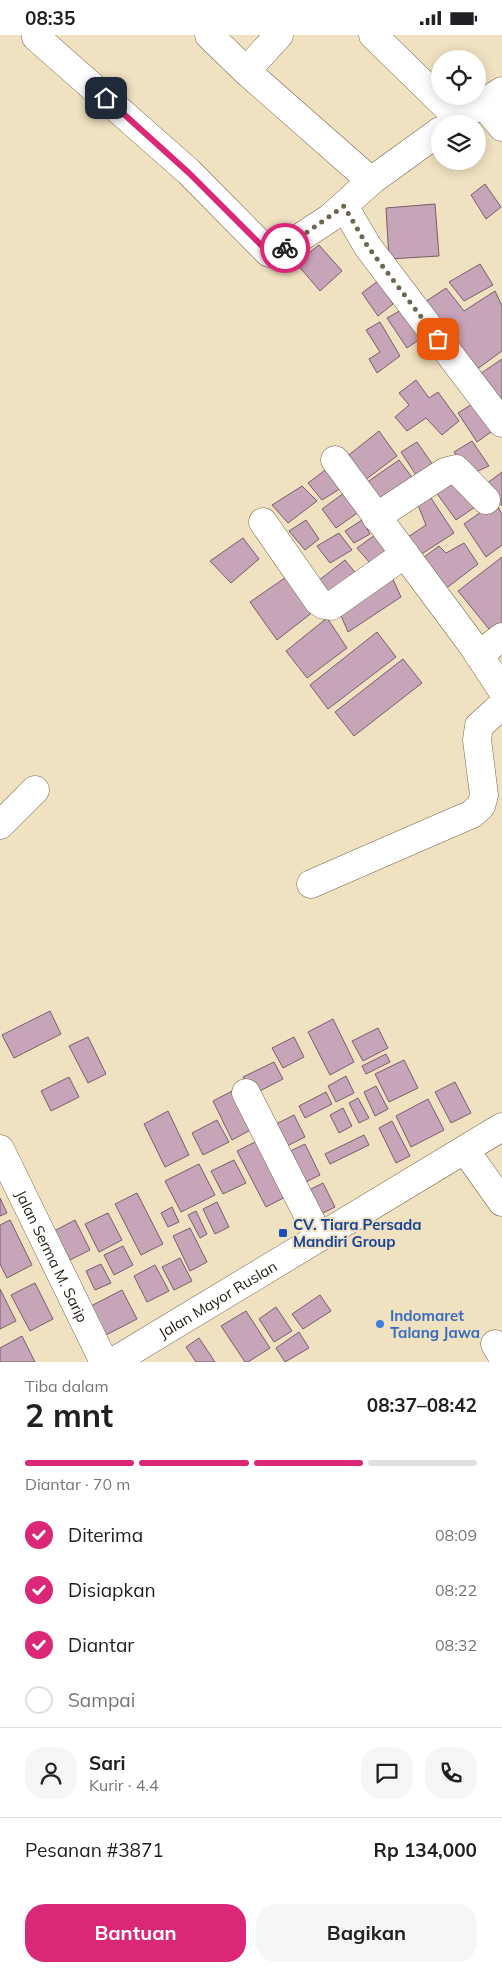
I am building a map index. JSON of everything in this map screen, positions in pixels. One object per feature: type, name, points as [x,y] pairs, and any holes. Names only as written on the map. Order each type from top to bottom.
[{"type":"street","points":[[209,35],[246,71],[371,181]]},
{"type":"street","points":[[246,71],[279,35]]},
{"type":"street","points":[[373,35],[441,115]]},
{"type":"street","points":[[36,37],[189,173],[269,253],[274,255],[344,206],[371,181],[431,137]]},
{"type":"street","points":[[464,115],[492,98],[502,127]]},
{"type":"street","points":[[344,206],[368,247],[502,423]]},
{"type":"street","points":[[335,460],[479,655],[502,690]]},
{"type":"street","points":[[376,517],[451,469],[456,469],[462,473],[486,500]]},
{"type":"street","points":[[263,522],[318,601],[324,605],[331,606],[405,554]]},
{"type":"street","points":[[479,655],[502,637]]},
{"type":"street","points":[[311,884],[472,815],[480,807],[484,795],[477,739],[479,726],[502,705]]},
{"type":"street","points":[[0,825],[35,790]]},
{"type":"street","points":[[246,1093],[320,1237]]},
{"type":"street","name":"Jalan Mayor Ruslan","points":[[113,1362],[502,1127]]},
{"type":"street","name":"Jalan Serma M. Sarip","points":[[0,1149],[104,1362]]},
{"type":"street","points":[[465,1149],[502,1202]]},
{"type":"building","points":[[485,184],[501,207],[486,219],[471,195]]},
{"type":"building","points":[[435,204],[439,256],[389,259],[386,208]]},
{"type":"building","points":[[319,245],[342,271],[320,291],[296,263]]},
{"type":"building","points":[[480,264],[493,285],[464,301],[449,282]]},
{"type":"building","points":[[378,281],[393,304],[378,316],[362,293]]},
{"type":"building","points":[[446,288],[464,311],[495,291],[502,306],[502,351],[473,372],[422,304]]},
{"type":"building","points":[[405,308],[426,335],[407,348],[387,318]]},
{"type":"building","points":[[380,322],[400,356],[377,373],[369,359],[380,352],[366,330]]},
{"type":"building","points":[[502,359],[502,398],[498,401],[480,374]]},
{"type":"building","points":[[416,380],[429,398],[438,392],[459,421],[442,435],[426,418],[407,431],[395,417],[409,405],[399,393]]},
{"type":"building","points":[[477,401],[498,427],[477,442],[458,413]]},
{"type":"building","points":[[379,431],[397,456],[361,483],[345,458]]},
{"type":"building","points":[[472,441],[489,466],[469,475],[454,452]]},
{"type":"building","points":[[417,442],[433,465],[416,475],[401,452]]},
{"type":"building","points":[[399,460],[414,480],[377,504],[363,485]]},
{"type":"building","points":[[328,468],[343,487],[322,500],[308,483]]},
{"type":"building","points":[[502,472],[502,506],[486,484]]},
{"type":"building","points":[[455,473],[478,505],[456,520],[433,488]]},
{"type":"building","points":[[302,486],[317,501],[288,523],[272,505]]},
{"type":"building","points":[[348,490],[363,509],[336,528],[322,509]]},
{"type":"building","points":[[429,495],[454,533],[420,555],[408,537],[426,525],[418,505]]},
{"type":"building","points":[[495,502],[502,514],[502,545],[486,557],[464,524]]},
{"type":"building","points":[[306,520],[319,539],[305,550],[289,531]]},
{"type":"building","points":[[362,520],[370,534],[354,543],[345,531]]},
{"type":"building","points":[[379,532],[390,547],[370,563],[357,548]]},
{"type":"building","points":[[339,533],[352,550],[330,563],[317,546]]},
{"type":"building","points":[[243,538],[259,559],[231,583],[210,561]]},
{"type":"building","points":[[464,543],[478,564],[444,590],[420,560],[439,546],[446,553]]},
{"type":"building","points":[[502,557],[502,627],[493,634],[458,591]]},
{"type":"building","points":[[345,560],[358,576],[327,598],[318,581]]},
{"type":"building","points":[[292,573],[318,608],[277,640],[250,602]]},
{"type":"building","points":[[391,575],[401,597],[348,632],[339,611]]},
{"type":"building","points":[[327,618],[347,648],[307,678],[286,651]]},
{"type":"building","points":[[377,632],[396,657],[328,709],[310,685]]},
{"type":"building","points":[[403,659],[422,683],[354,736],[335,712]]},
{"type":"building","points":[[50,1011],[61,1034],[14,1058],[2,1035]]},
{"type":"building","points":[[333,1019],[354,1062],[330,1075],[308,1032]]},
{"type":"building","points":[[378,1028],[388,1048],[363,1061],[352,1041]]},
{"type":"building","points":[[88,1037],[106,1074],[88,1083],[69,1046]]},
{"type":"building","points":[[294,1037],[304,1057],[283,1068],[272,1048]]},
{"type":"building","points":[[386,1054],[390,1062],[366,1074],[362,1066]]},
{"type":"building","points":[[404,1060],[418,1088],[389,1102],[375,1074]]},
{"type":"building","points":[[274,1062],[283,1079],[252,1095],[243,1077]]},
{"type":"building","points":[[346,1076],[354,1093],[336,1102],[328,1086]]},
{"type":"building","points":[[69,1077],[79,1097],[51,1111],[41,1091]]},
{"type":"building","points":[[455,1082],[471,1113],[451,1123],[435,1092]]},
{"type":"building","points":[[376,1086],[388,1109],[375,1116],[364,1092]]},
{"type":"building","points":[[236,1089],[256,1127],[232,1140],[213,1101]]},
{"type":"building","points":[[326,1092],[332,1104],[305,1118],[299,1106]]},
{"type":"building","points":[[358,1098],[369,1118],[359,1123],[349,1103]]},
{"type":"building","points":[[428,1099],[444,1130],[411,1147],[396,1116]]},
{"type":"building","points":[[343,1108],[352,1126],[339,1133],[330,1115]]},
{"type":"building","points":[[168,1111],[189,1155],[165,1167],[144,1124]]},
{"type":"building","points":[[294,1115],[305,1137],[283,1148],[272,1126]]},
{"type":"building","points":[[217,1120],[229,1142],[203,1155],[192,1133]]},
{"type":"building","points":[[392,1121],[410,1156],[396,1163],[379,1128]]},
{"type":"building","points":[[364,1135],[369,1145],[330,1164],[325,1154]]},
{"type":"building","points":[[263,1138],[291,1194],[266,1207],[237,1151]]},
{"type":"building","points":[[305,1144],[320,1175],[300,1185],[284,1154]]},
{"type":"building","points":[[234,1160],[246,1183],[223,1194],[211,1171]]},
{"type":"building","points":[[199,1164],[215,1195],[181,1212],[165,1181]]},
{"type":"building","points":[[323,1183],[335,1207],[317,1216],[305,1192]]},
{"type":"building","points":[[137,1193],[163,1244],[141,1255],[115,1204]]},
{"type":"building","points":[[0,1198],[7,1213],[0,1216]]},
{"type":"building","points":[[217,1202],[229,1227],[215,1234],[203,1209]]},
{"type":"building","points":[[172,1207],[179,1222],[168,1227],[161,1213]]},
{"type":"building","points":[[196,1211],[207,1234],[200,1238],[188,1215]]},
{"type":"building","points":[[108,1213],[122,1240],[99,1252],[85,1224]]},
{"type":"building","points":[[10,1220],[32,1265],[7,1278],[0,1264],[0,1225]]},
{"type":"building","points":[[75,1220],[90,1250],[70,1260],[54,1231]]},
{"type":"building","points":[[190,1228],[207,1262],[190,1271],[173,1236]]},
{"type":"building","points":[[123,1246],[133,1265],[114,1275],[104,1255]]},
{"type":"building","points":[[180,1258],[192,1281],[174,1290],[162,1267]]},
{"type":"building","points":[[101,1264],[111,1283],[95,1290],[86,1271]]},
{"type":"building","points":[[155,1265],[169,1291],[147,1302],[134,1276]]},
{"type":"building","points":[[35,1283],[53,1319],[30,1331],[11,1295]]},
{"type":"building","points":[[0,1289],[16,1321],[0,1329]]},
{"type":"building","points":[[122,1290],[137,1319],[104,1336],[89,1307]]},
{"type":"building","points":[[320,1295],[331,1311],[303,1329],[292,1314]]},
{"type":"building","points":[[276,1307],[292,1331],[274,1342],[259,1319]]},
{"type":"building","points":[[246,1311],[270,1348],[248,1362],[245,1362],[221,1326]]},
{"type":"building","points":[[299,1332],[309,1348],[285,1362],[276,1348]]},
{"type":"building","points":[[22,1336],[35,1362],[0,1362],[0,1348]]},
{"type":"building","points":[[199,1338],[215,1362],[196,1362],[186,1347]]},
{"type":"way so far","points":[[285,248],[330,218],[344,206],[368,247],[438,339]]},
{"type":"place","name":"CV. Tiara Persada Mandiri Group","points":[[283,1233]]},
{"type":"place","name":"Indomaret Talang Jawa","points":[[380,1324]]},
{"type":"route","points":[[106,98],[189,173],[269,253],[274,255],[285,248]]}]
